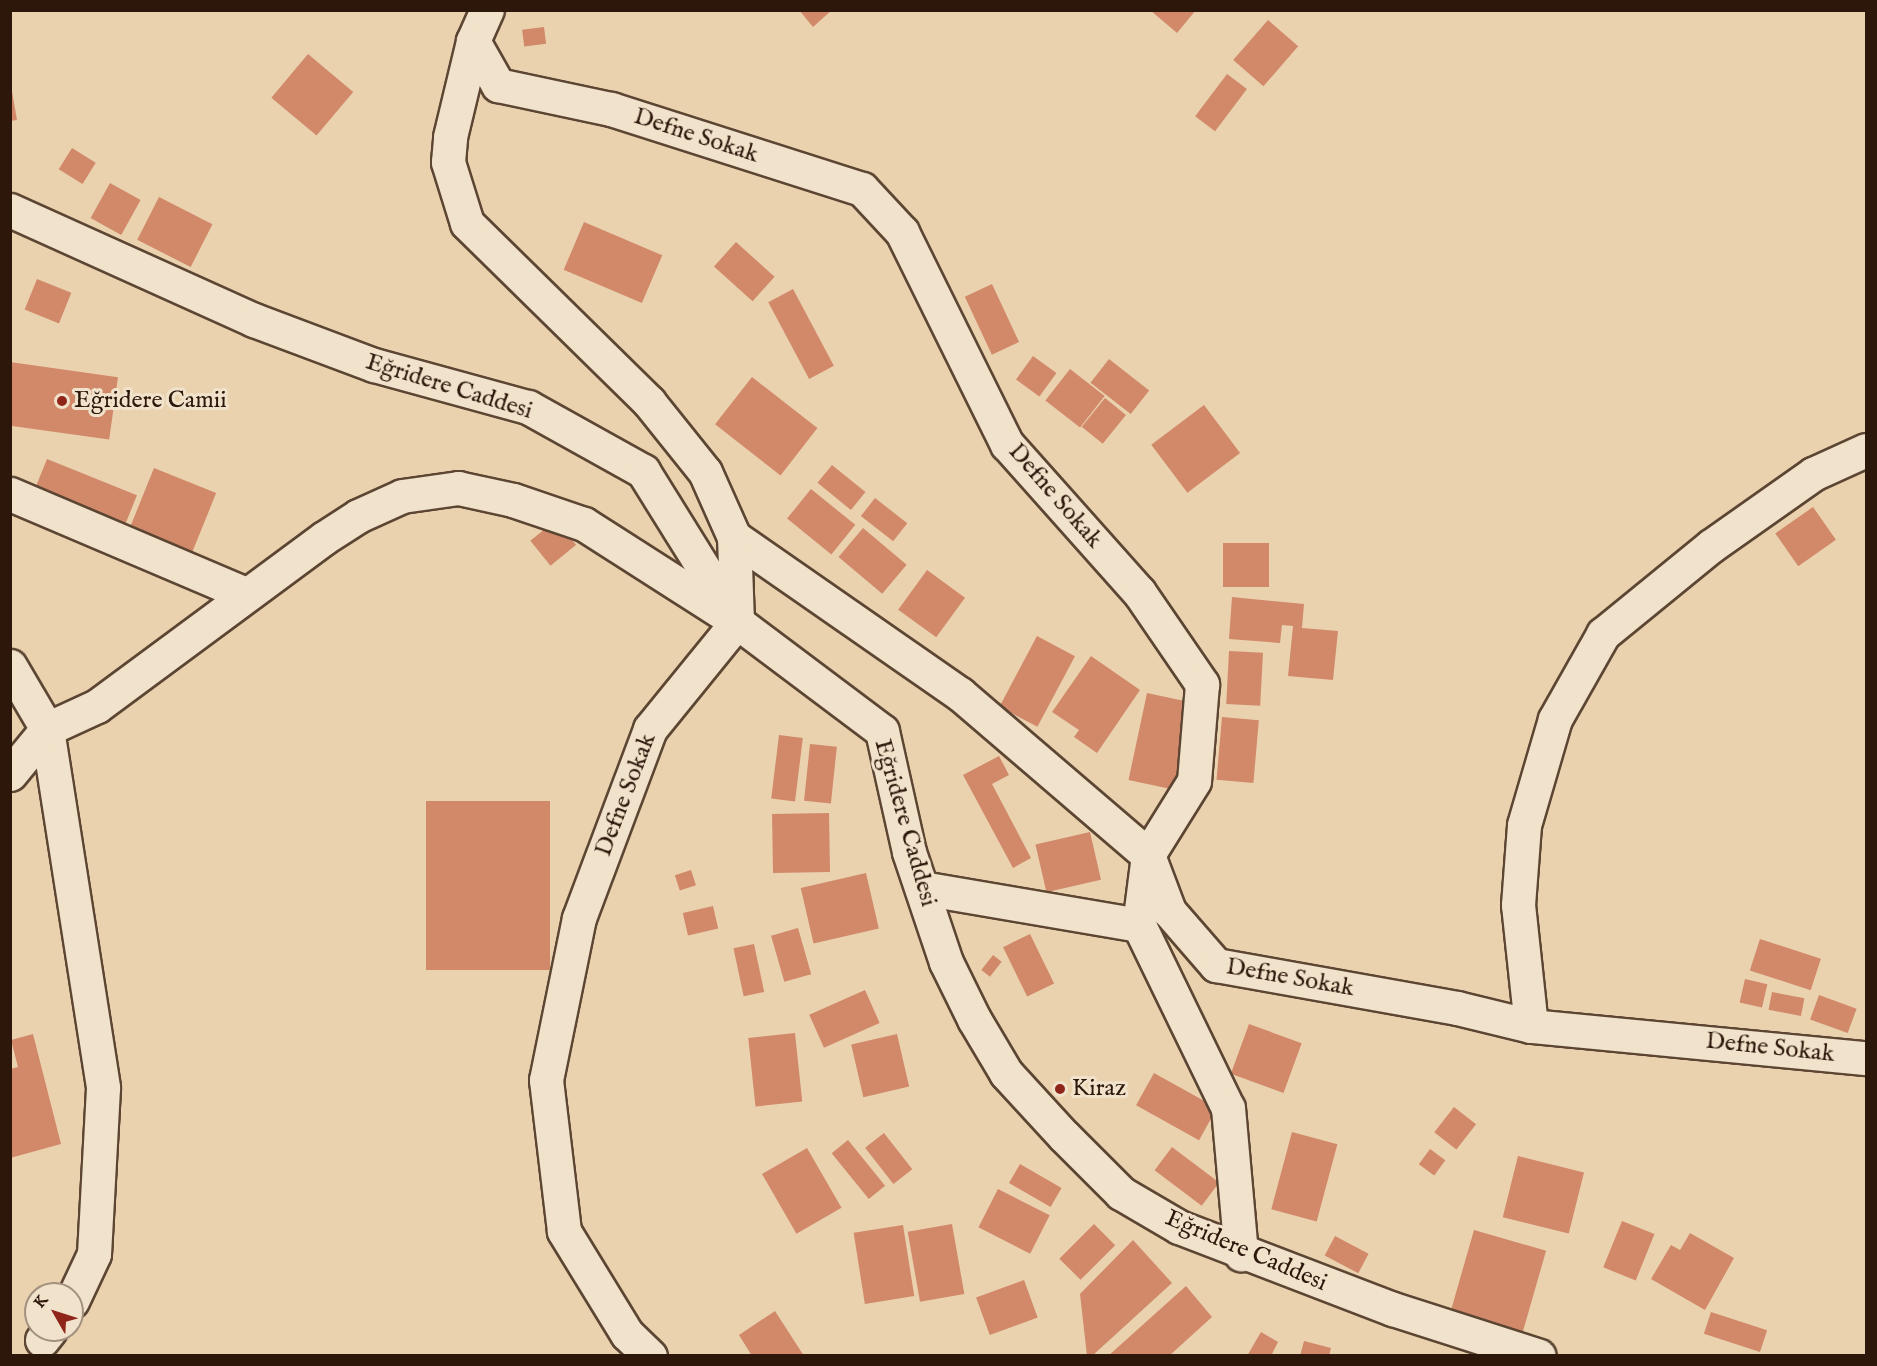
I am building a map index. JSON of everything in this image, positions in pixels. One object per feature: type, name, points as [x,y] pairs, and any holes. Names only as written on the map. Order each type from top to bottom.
[{"type":"street","points":[[487,10],[474,41],[450,137],[448,162],[467,223],[649,402],[705,472],[734,537],[737,622]]},
{"type":"street","name":"Defne Sokak","points":[[474,41],[498,85],[611,109],[862,189],[902,232],[1007,444],[1139,592],[1202,684],[1194,781],[1148,855],[1169,911],[1216,965],[1456,1008],[1531,1026],[1866,1058]]},
{"type":"street","name":"Eğridere Caddesi","points":[[10,210],[254,320],[363,361],[528,407],[643,471],[737,622],[882,731],[909,852],[946,962],[974,1019],[1006,1073],[1121,1193],[1179,1227],[1241,1254],[1393,1309],[1539,1356]]},
{"type":"street","points":[[1531,1026],[1518,905],[1524,825],[1555,719],[1603,634],[1711,546],[1813,474],[1866,450]]},
{"type":"street","points":[[10,774],[46,729],[97,706],[246,594],[358,516],[402,496],[458,488],[513,500],[584,524],[737,622]]},
{"type":"street","points":[[10,494],[246,594]]},
{"type":"street","points":[[734,537],[960,694],[1148,855],[1138,925],[1228,1108],[1241,1254]]},
{"type":"street","name":"Defne Sokak","points":[[650,1356],[627,1334],[564,1231],[546,1080],[579,918],[650,729],[737,622]]},
{"type":"street","points":[[10,666],[46,729],[103,1088],[94,1254],[81,1282]]},
{"type":"street","points":[[922,888],[1138,925]]},
{"type":"building","points":[[799,10],[832,10],[813,27]]},
{"type":"building","points":[[1150,10],[1196,10],[1177,33]]},
{"type":"building","points":[[1268,20],[1298,46],[1263,86],[1233,60]]},
{"type":"building","points":[[544,27],[546,44],[524,47],[522,30]]},
{"type":"building","points":[[308,54],[353,92],[317,136],[271,98]]},
{"type":"building","points":[[1227,74],[1247,89],[1215,131],[1195,116]]},
{"type":"building","points":[[10,80],[17,120],[10,121]]},
{"type":"building","points":[[72,148],[96,163],[82,184],[59,169]]},
{"type":"building","points":[[110,183],[141,200],[121,235],[91,218]]},
{"type":"building","points":[[159,197],[212,224],[191,267],[137,240]]},
{"type":"building","points":[[584,222],[662,255],[642,303],[564,270]]},
{"type":"building","points":[[736,242],[775,277],[753,301],[714,267]]},
{"type":"building","points":[[37,279],[71,293],[59,323],[25,310]]},
{"type":"building","points":[[992,284],[1019,342],[992,355],[965,297]]},
{"type":"building","points":[[793,289],[834,366],[809,379],[768,302]]},
{"type":"building","points":[[1033,356],[1056,373],[1039,397],[1016,379]]},
{"type":"building","points":[[1109,359],[1149,390],[1131,414],[1091,383]]},
{"type":"building","name":"Eğridere Camii","points":[[10,362],[118,377],[109,440],[10,426]]},
{"type":"building","points":[[1070,369],[1105,396],[1080,428],[1045,401]]},
{"type":"building","points":[[752,377],[817,428],[780,475],[715,424]]},
{"type":"building","points":[[1105,398],[1126,415],[1103,444],[1082,427]]},
{"type":"building","points":[[1204,405],[1240,453],[1187,493],[1151,445]]},
{"type":"building","points":[[47,459],[137,495],[124,527],[34,491]]},
{"type":"building","points":[[832,465],[865,492],[851,510],[818,483]]},
{"type":"building","points":[[154,468],[216,493],[192,553],[130,528]]},
{"type":"building","points":[[811,489],[855,525],[831,554],[787,519]]},
{"type":"building","points":[[875,498],[907,523],[893,541],[861,516]]},
{"type":"building","points":[[1813,507],[1836,540],[1798,566],[1775,533]]},
{"type":"building","points":[[556,520],[576,545],[550,566],[530,541]]},
{"type":"building","points":[[863,528],[907,565],[882,594],[839,557]]},
{"type":"building","points":[[1223,543],[1269,543],[1269,587],[1223,587]]},
{"type":"building","points":[[927,570],[965,598],[936,637],[898,610]]},
{"type":"building","points":[[1232,597],[1304,604],[1302,628],[1338,631],[1333,680],[1288,676],[1293,626],[1282,625],[1280,643],[1229,639]]},
{"type":"building","points":[[1037,636],[1075,656],[1037,727],[999,707]]},
{"type":"building","points":[[1229,651],[1263,653],[1260,706],[1226,704]]},
{"type":"building","points":[[1091,656],[1140,690],[1097,753],[1074,737],[1079,730],[1052,712]]},
{"type":"building","points":[[1147,693],[1194,703],[1175,790],[1128,780]]},
{"type":"building","points":[[1222,717],[1259,720],[1253,783],[1217,780]]},
{"type":"building","points":[[779,735],[803,738],[795,801],[771,799]]},
{"type":"building","points":[[810,744],[837,747],[831,804],[804,801]]},
{"type":"building","points":[[999,756],[1009,775],[992,784],[1031,858],[1013,868],[963,775]]},
{"type":"building","points":[[426,801],[550,801],[550,970],[426,970]]},
{"type":"building","points":[[829,813],[830,872],[773,873],[772,814]]},
{"type":"building","points":[[1090,832],[1101,880],[1046,892],[1035,845]]},
{"type":"building","points":[[691,870],[696,885],[680,890],[675,875]]},
{"type":"building","points":[[866,873],[879,929],[814,944],[801,888]]},
{"type":"building","points":[[713,906],[718,928],[688,935],[683,913]]},
{"type":"building","points":[[798,928],[811,974],[784,982],[771,936]]},
{"type":"building","points":[[1030,934],[1054,983],[1027,997],[1003,947]]},
{"type":"building","points":[[1760,939],[1821,959],[1811,990],[1750,970]]},
{"type":"building","points":[[754,944],[764,992],[744,996],[733,948]]},
{"type":"building","points":[[993,955],[1002,962],[990,977],[981,970]]},
{"type":"building","points":[[1745,979],[1767,984],[1762,1008],[1740,1002]]},
{"type":"building","points":[[865,990],[880,1023],[824,1048],[809,1015]]},
{"type":"building","points":[[1772,992],[1804,998],[1801,1016],[1769,1010]]},
{"type":"building","points":[[1819,995],[1857,1009],[1848,1033],[1810,1019]]},
{"type":"building","points":[[1249,1024],[1302,1043],[1283,1093],[1231,1074]]},
{"type":"building","points":[[795,1033],[802,1102],[755,1107],[748,1038]]},
{"type":"building","points":[[33,1034],[61,1144],[10,1158],[10,1069],[18,1067],[11,1040]]},
{"type":"building","points":[[897,1034],[909,1087],[863,1097],[851,1045]]},
{"type":"building","points":[[1154,1073],[1217,1108],[1199,1140],[1136,1105]]},
{"type":"building","points":[[1454,1107],[1476,1124],[1456,1149],[1434,1132]]},
{"type":"building","points":[[1292,1132],[1337,1144],[1317,1221],[1271,1209]]},
{"type":"building","points":[[884,1133],[912,1169],[893,1184],[865,1148]]},
{"type":"building","points":[[848,1140],[885,1186],[869,1199],[832,1153]]},
{"type":"building","points":[[1172,1147],[1219,1183],[1202,1206],[1155,1170]]},
{"type":"building","points":[[807,1148],[842,1208],[796,1234],[762,1174]]},
{"type":"building","points":[[1430,1149],[1445,1160],[1434,1176],[1419,1164]]},
{"type":"building","points":[[1518,1156],[1584,1172],[1569,1234],[1503,1217]]},
{"type":"building","points":[[1020,1164],[1062,1188],[1051,1207],[1009,1183]]},
{"type":"building","points":[[998,1189],[1050,1215],[1030,1254],[978,1227]]},
{"type":"building","points":[[1622,1221],[1654,1234],[1636,1280],[1603,1267]]},
{"type":"building","points":[[952,1224],[964,1294],[920,1302],[908,1232]]},
{"type":"building","points":[[1094,1224],[1115,1245],[1081,1280],[1059,1259]]},
{"type":"building","points":[[903,1225],[914,1296],[865,1304],[854,1233]]},
{"type":"building","points":[[1474,1230],[1546,1251],[1523,1332],[1451,1312]]},
{"type":"building","points":[[1690,1233],[1734,1258],[1705,1310],[1651,1279],[1671,1245],[1680,1250]]},
{"type":"building","points":[[1335,1236],[1369,1254],[1358,1273],[1325,1255]]},
{"type":"building","points":[[1133,1240],[1172,1283],[1092,1356],[1087,1356],[1080,1294]]},
{"type":"building","points":[[1024,1280],[1038,1318],[990,1335],[976,1297]]},
{"type":"building","points":[[1186,1286],[1212,1317],[1169,1356],[1108,1356]]},
{"type":"building","points":[[775,1311],[804,1356],[752,1356],[739,1335]]},
{"type":"building","points":[[1711,1312],[1767,1330],[1760,1352],[1704,1334]]},
{"type":"building","points":[[1261,1332],[1278,1342],[1271,1356],[1247,1356]]},
{"type":"building","points":[[1304,1341],[1331,1348],[1329,1356],[1300,1356]]},
{"type":"place","name":"Eğridere Camii","points":[[62,401]]},
{"type":"place","name":"Kiraz","points":[[1060,1089]]}]
